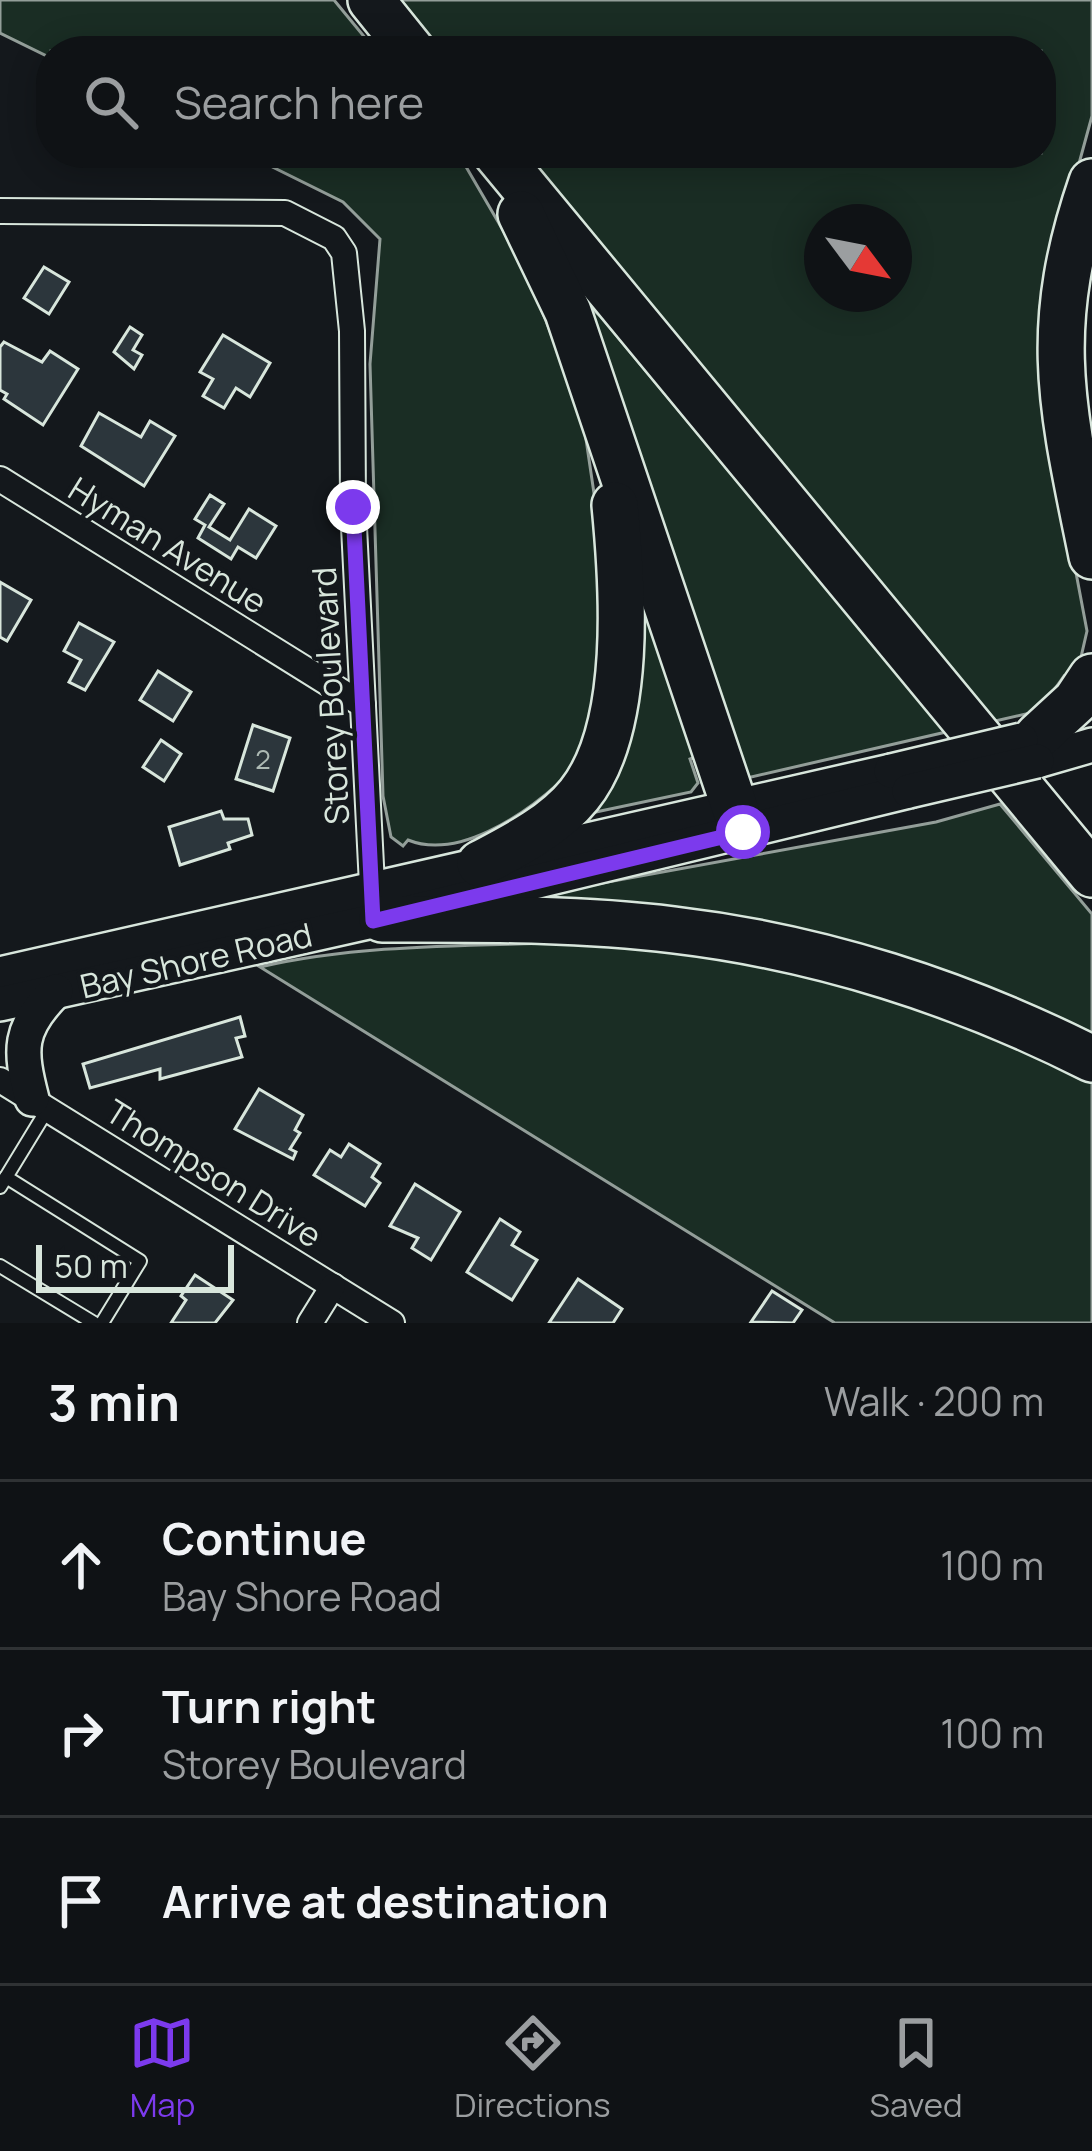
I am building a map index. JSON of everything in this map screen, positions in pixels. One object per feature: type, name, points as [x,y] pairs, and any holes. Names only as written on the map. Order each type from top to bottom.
[{"type":"highway","points":[[370,0],[400,36]]},
{"type":"highway","points":[[499,168],[558,288],[739,820]]},
{"type":"highway","points":[[504,168],[1092,874]]},
{"type":"highway","points":[[1092,182],[1067,271],[1058,338],[1064,417],[1092,556]]},
{"type":"highway","points":[[480,865],[557,816],[582,792],[599,759],[614,696],[621,601],[607,430]]},
{"type":"highway","points":[[1032,746],[1092,677]]},
{"type":"highway","points":[[376,910],[677,930],[746,941],[808,954],[938,993],[1092,1059]]},
{"type":"main road","name":"Bay Shore Road","points":[[0,1004],[900,781],[1032,746],[1092,721]]},
{"type":"main road","name":"Bay Shore Road","points":[[1032,746],[1092,745]]},
{"type":"main road","name":"Bay Shore Road","points":[[0,974],[376,910],[480,865],[739,820]]},
{"type":"main road","points":[[40,1104],[23,1059],[24,1037],[30,1022],[56,991]]},
{"type":"street","name":"Storey Boulevard","points":[[0,211],[285,213],[334,238],[348,273],[353,507],[376,910]]},
{"type":"street","name":"Hyman Avenue","points":[[0,479],[363,705]]},
{"type":"street","name":"Thompson Drive","points":[[0,1080],[392,1323]]},
{"type":"street","points":[[310,1323],[334,1286]]},
{"type":"lane","points":[[0,1266],[98,1323],[140,1261],[3,1182],[40,1104]]},
{"type":"green space","points":[[0,0],[334,0],[364,36],[36,36],[36,51],[0,33]]},
{"type":"green space","points":[[393,0],[1092,0],[1092,116],[1040,306],[1040,382],[1087,631],[1075,683],[1064,676],[1039,711],[982,724],[529,168],[1056,168],[1056,36],[423,36]]},
{"type":"green space","points":[[274,168],[467,168],[525,268],[582,412],[604,561],[595,721],[568,788],[559,783],[508,821],[447,844],[408,840],[403,846],[391,837],[383,796],[370,364],[380,239],[343,202]]},
{"type":"green space","points":[[575,292],[601,317],[946,732],[747,778]]},
{"type":"green space","points":[[633,561],[699,756],[690,759],[698,783],[691,792],[591,813]]},
{"type":"green space","points":[[1000,804],[1092,914],[1092,1045],[509,900],[936,822]]},
{"type":"green space","points":[[698,943],[997,1031],[1092,1081],[1092,1323],[835,1323],[260,967],[369,951]]},
{"type":"building","points":[[44,267],[69,282],[49,314],[24,298]]},
{"type":"building","points":[[130,327],[142,335],[133,350],[142,355],[134,369],[114,352]]},
{"type":"building","points":[[223,335],[270,363],[250,397],[236,388],[224,408],[203,396],[213,379],[200,372]]},
{"type":"building","points":[[4,342],[42,362],[50,351],[78,369],[43,425],[4,399],[0,347]]},
{"type":"building","points":[[99,413],[141,437],[150,421],[175,436],[144,486],[81,446]]},
{"type":"building","points":[[210,495],[224,504],[209,527],[230,540],[249,509],[276,526],[256,558],[238,547],[231,559],[198,538],[205,525],[195,519]]},
{"type":"building","points":[[0,582],[31,600],[7,641],[0,637]]},
{"type":"building","points":[[79,623],[114,642],[85,690],[69,682],[81,660],[64,651]]},
{"type":"building","points":[[158,671],[191,692],[173,721],[140,700]]},
{"type":"building","points":[[253,725],[290,738],[273,791],[236,779]]},
{"type":"building","points":[[161,740],[181,754],[164,781],[143,767]]},
{"type":"building","points":[[221,811],[224,819],[248,819],[252,835],[228,843],[230,849],[180,865],[169,827]]},
{"type":"building","points":[[240,1017],[245,1036],[236,1038],[242,1057],[160,1079],[160,1069],[90,1088],[83,1064]]},
{"type":"building","points":[[259,1089],[303,1115],[295,1130],[300,1133],[290,1149],[296,1152],[293,1159],[235,1129]]},
{"type":"building","points":[[349,1144],[380,1164],[372,1177],[380,1183],[365,1206],[314,1175],[330,1150],[341,1157]]},
{"type":"building","points":[[415,1184],[460,1212],[431,1260],[412,1248],[418,1238],[390,1226]]},
{"type":"building","points":[[500,1219],[520,1232],[512,1245],[537,1260],[512,1300],[467,1272]]},
{"type":"building","points":[[195,1275],[233,1300],[215,1323],[171,1323],[186,1300],[181,1296]]},
{"type":"building","points":[[578,1279],[622,1309],[613,1323],[549,1323]]},
{"type":"building","points":[[772,1291],[802,1310],[793,1323],[751,1322]]},
{"type":"route","points":[[353,507],[373,921],[743,832]]}]
